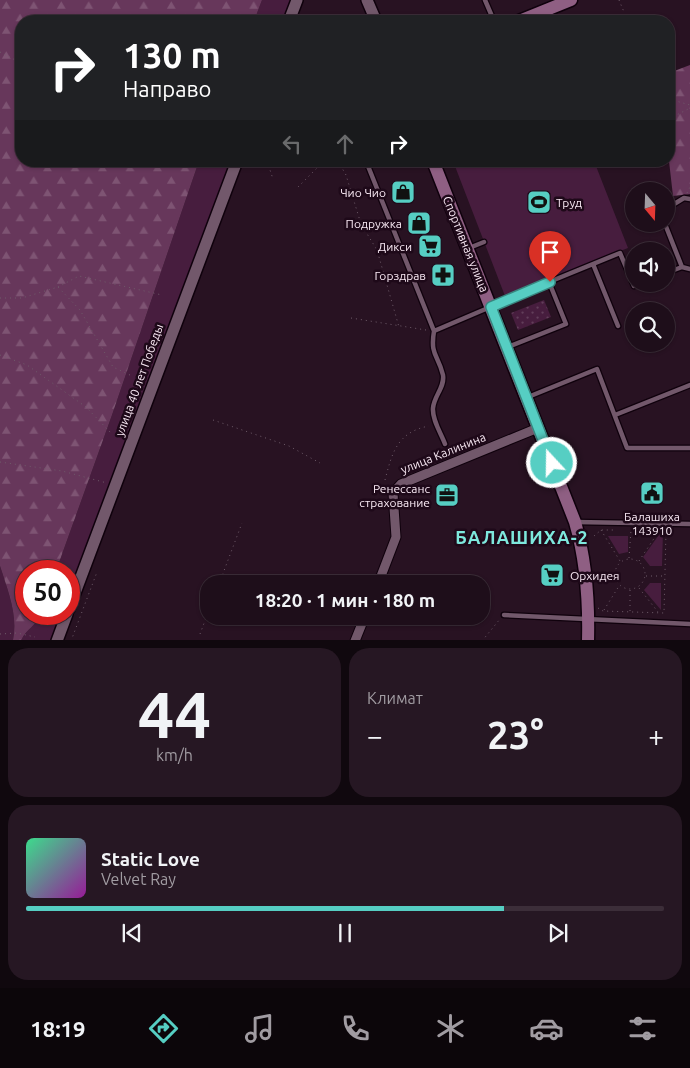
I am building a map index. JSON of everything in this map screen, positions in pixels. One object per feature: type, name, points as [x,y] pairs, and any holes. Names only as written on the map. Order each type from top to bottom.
[{"type":"main road","points":[[550,15],[571,0]]},
{"type":"main road","name":"Спортивная улица","points":[[435,167],[575,522],[582,552],[588,640]]},
{"type":"street","points":[[291,15],[297,0]]},
{"type":"street","points":[[367,0],[373,15]]},
{"type":"street","name":"улица 40 лет Победы","points":[[80,580],[235,167]]},
{"type":"street","name":"улица Калинина","points":[[382,575],[396,537],[393,493],[400,484],[538,428]]},
{"type":"street","points":[[57,640],[63,625]]},
{"type":"street","points":[[355,640],[361,625]]},
{"type":"lane","points":[[485,0],[491,15]]},
{"type":"lane","points":[[368,167],[434,331],[432,347],[443,376],[442,386],[433,406],[437,425],[445,444]]},
{"type":"lane","points":[[675,204],[684,198],[690,199]]},
{"type":"lane","points":[[669,232],[682,267]]},
{"type":"lane","points":[[468,249],[484,242]]},
{"type":"lane","points":[[434,331],[620,253],[625,265]]},
{"type":"lane","points":[[593,264],[618,326]]},
{"type":"lane","points":[[675,270],[682,267],[690,269]]},
{"type":"lane","points":[[507,348],[566,324],[550,282]]},
{"type":"lane","points":[[526,397],[597,369],[627,448],[690,448]]},
{"type":"lane","points":[[615,415],[690,385]]},
{"type":"lane","points":[[575,522],[690,524]]},
{"type":"lane","points":[[504,615],[690,624]]},
{"type":"path","points":[[619,0],[624,12]]},
{"type":"path","points":[[0,52],[15,60]]},
{"type":"path","points":[[675,101],[690,105]]},
{"type":"path","points":[[675,116],[690,108]]},
{"type":"path","points":[[269,167],[273,179]]},
{"type":"path","points":[[298,188],[318,167]]},
{"type":"path","points":[[341,167],[346,175],[362,224],[378,250],[399,327]]},
{"type":"path","points":[[0,298],[22,298],[58,287],[79,276],[162,295]]},
{"type":"path","points":[[58,287],[80,310],[113,367],[132,376]]},
{"type":"path","points":[[351,318],[434,331]]},
{"type":"path","points":[[0,355],[27,364],[86,407],[111,433]]},
{"type":"path","points":[[212,420],[289,446],[320,464]]},
{"type":"path","points":[[385,480],[392,451],[404,436],[422,428],[437,425]]},
{"type":"path","points":[[0,462],[62,471],[94,478]]},
{"type":"path","points":[[222,575],[242,523]]},
{"type":"path","points":[[601,530],[620,562]]},
{"type":"path","points":[[594,536],[601,530],[621,530]]},
{"type":"path","points":[[629,559],[631,530]]},
{"type":"path","points":[[597,608],[603,611],[664,613],[666,530],[659,530],[639,562]]},
{"type":"path","points":[[629,559],[639,562],[643,566],[645,576],[638,586],[630,589],[620,586],[614,575],[620,562],[629,559]]},
{"type":"path","points":[[71,640],[97,572]]},
{"type":"path","points":[[596,575],[614,575]]},
{"type":"path","points":[[645,576],[665,576]]},
{"type":"path","points":[[603,611],[620,586]]},
{"type":"path","points":[[638,586],[658,613]]},
{"type":"path","points":[[630,589],[630,612]]},
{"type":"path","points":[[482,640],[504,615]]},
{"type":"path","points":[[200,634],[203,625]]},
{"type":"path","points":[[0,634],[36,636]]},
{"type":"shaded area","points":[[262,0],[291,0],[285,15],[256,15]]},
{"type":"shaded area","points":[[197,167],[229,167],[80,569],[80,560],[60,560]]},
{"type":"shaded area","name":"Труд","points":[[455,167],[596,167],[626,242],[625,249],[505,296]]},
{"type":"shaded area","points":[[544,300],[551,317],[518,330],[511,313]]},
{"type":"shaded area","points":[[661,532],[663,532],[662,566],[650,566],[643,557]]},
{"type":"shaded area","points":[[608,536],[628,536],[628,552],[619,554]]},
{"type":"shaded area","points":[[0,566],[13,612],[13,640],[0,640]]},
{"type":"shaded area","points":[[650,583],[661,583],[661,610],[644,590]]},
{"type":"shaded area","points":[[33,625],[59,625],[53,640],[22,640]]},
{"type":"green space","points":[[0,0],[262,0],[256,15],[15,15],[15,167],[197,167],[60,560],[15,560],[15,625],[33,625],[22,640],[13,640],[14,621],[9,594],[0,566]]},
{"type":"green space","points":[[690,65],[690,194],[675,196],[675,182],[671,182],[670,167],[675,167],[675,71]]},
{"type":"place","name":"Чио Чио","points":[[403,192]]},
{"type":"place","name":"Труд","points":[[539,202]]},
{"type":"place","name":"Подружка","points":[[419,223]]},
{"type":"place","name":"Дикси","points":[[430,246]]},
{"type":"place","name":"Горздрав","points":[[443,275]]},
{"type":"place","name":"Балашиха 143910","points":[[652,493]]},
{"type":"place","name":"Ренессанс страхование","points":[[447,495]]},
{"type":"place","name":"Орхидея","points":[[552,575]]},
{"type":"district","name":"БАЛАШИХА-2","points":[[522,537]]},
{"type":"route","points":[[550,282],[491,307],[552,463]]}]
